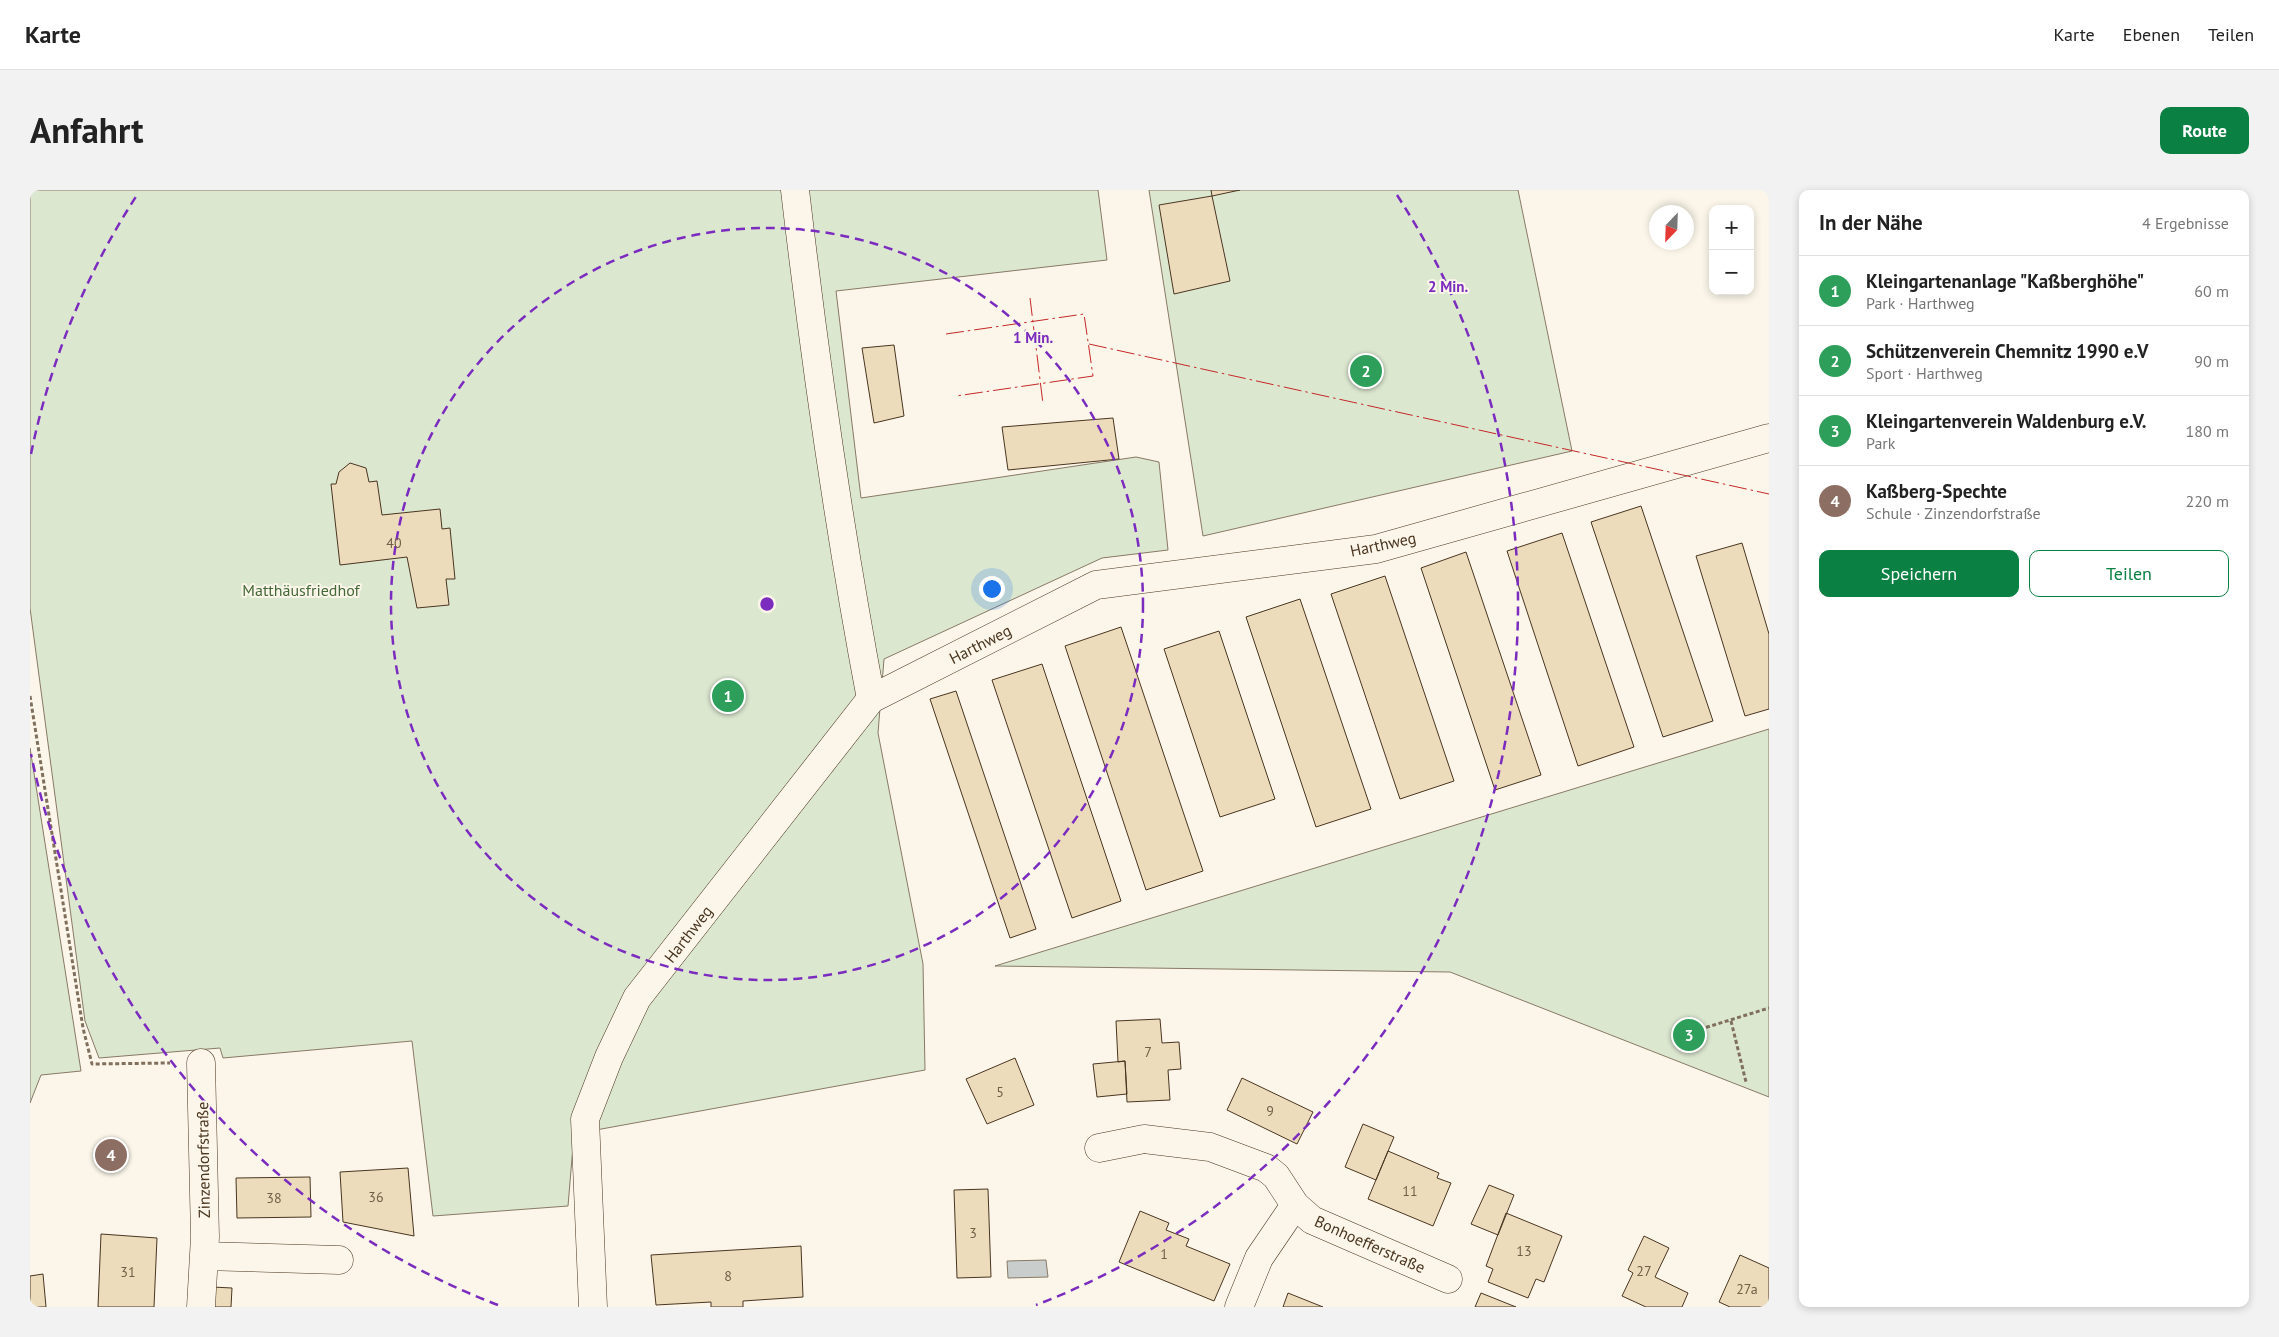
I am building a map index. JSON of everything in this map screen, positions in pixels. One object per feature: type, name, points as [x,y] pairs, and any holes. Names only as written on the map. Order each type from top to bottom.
[{"type":"street","points":[[795,190],[816,367],[847,572],[871,699]]},
{"type":"street","name":"Harthweg","points":[[593,1307],[585,1119],[609,1057],[638,998],[871,699],[1096,585],[1376,549],[1769,438]]},
{"type":"street","name":"Zinzendorfstraße","points":[[201,1063],[204,1256],[201,1307]]},
{"type":"street","name":"Bonhoefferstraße","points":[[1099,1148],[1144,1139],[1210,1147],[1266,1168],[1276,1176],[1295,1205],[1312,1220],[1448,1279]]},
{"type":"street","points":[[1239,1307],[1259,1258],[1295,1205]]},
{"type":"street","points":[[204,1256],[339,1260]]},
{"type":"path","points":[[30,696],[83,1028],[92,1064],[201,1063]]},
{"type":"path","points":[[1675,1037],[1769,1008]]},
{"type":"path","points":[[1731,1021],[1746,1082]]},
{"type":"green space","name":"Matthäusfriedhof","points":[[30,190],[1098,190],[1107,260],[836,291],[861,498],[1136,457],[1159,462],[1168,550],[1102,558],[884,659],[878,733],[923,964],[925,1070],[574,1134],[568,1206],[433,1216],[412,1041],[223,1058],[220,1048],[99,1058],[85,1021],[30,608]]},
{"type":"green space","points":[[1149,190],[1518,190],[1572,451],[1203,536]]},
{"type":"green space","points":[[1769,729],[1769,1097],[1450,972],[995,966]]},
{"type":"green space","points":[[30,748],[81,1071],[41,1075],[30,1103]]},
{"type":"shaded area","points":[[1046,1260],[1048,1277],[1008,1278],[1007,1261]]},
{"type":"building","points":[[1211,190],[1240,190],[1212,196]]},
{"type":"building","points":[[1212,196],[1230,281],[1174,294],[1159,205]]},
{"type":"building","points":[[894,345],[904,416],[874,423],[862,348]]},
{"type":"building","points":[[1113,418],[1119,459],[1008,470],[1002,427]]},
{"type":"building","points":[[350,463],[366,468],[369,482],[377,481],[382,515],[440,509],[442,529],[450,528],[455,579],[446,579],[449,605],[417,608],[407,557],[340,565],[331,484],[336,484],[339,472]]},
{"type":"building","points":[[1641,506],[1713,721],[1663,737],[1591,522]]},
{"type":"building","points":[[1562,533],[1634,747],[1578,766],[1507,551]]},
{"type":"building","points":[[1742,543],[1769,634],[1769,709],[1745,716],[1696,556]]},
{"type":"building","points":[[1466,552],[1541,775],[1495,790],[1421,568]]},
{"type":"building","points":[[1385,576],[1454,781],[1400,799],[1331,594]]},
{"type":"building","points":[[1300,599],[1371,809],[1316,827],[1246,617]]},
{"type":"building","points":[[1121,627],[1203,871],[1146,890],[1065,646]]},
{"type":"building","points":[[1219,631],[1275,799],[1220,817],[1164,649]]},
{"type":"building","points":[[1042,664],[1121,901],[1072,918],[992,680]]},
{"type":"building","points":[[956,691],[1036,929],[1010,938],[930,699]]},
{"type":"building","points":[[1160,1019],[1162,1043],[1179,1042],[1181,1069],[1168,1070],[1170,1100],[1127,1102],[1125,1061],[1118,1062],[1116,1021]]},
{"type":"building","points":[[1015,1058],[1034,1105],[987,1124],[966,1079]]},
{"type":"building","points":[[1125,1061],[1127,1094],[1097,1097],[1093,1064]]},
{"type":"building","points":[[1242,1078],[1313,1112],[1297,1144],[1227,1110]]},
{"type":"building","points":[[1363,1124],[1394,1137],[1376,1180],[1345,1167]]},
{"type":"building","points":[[1388,1151],[1439,1173],[1437,1178],[1451,1183],[1433,1226],[1368,1199]]},
{"type":"building","points":[[408,1168],[414,1236],[343,1222],[340,1172]]},
{"type":"building","points":[[310,1177],[311,1217],[237,1218],[236,1178]]},
{"type":"building","points":[[1489,1185],[1514,1195],[1498,1235],[1471,1224]]},
{"type":"building","points":[[988,1189],[991,1277],[957,1278],[954,1190]]},
{"type":"building","points":[[1140,1211],[1169,1223],[1166,1230],[1189,1239],[1186,1246],[1230,1264],[1214,1301],[1119,1262]]},
{"type":"building","points":[[1506,1213],[1562,1236],[1544,1282],[1536,1279],[1528,1298],[1488,1282],[1493,1269],[1486,1266]]},
{"type":"building","points":[[101,1234],[157,1238],[154,1307],[98,1307]]},
{"type":"building","points":[[1644,1236],[1669,1248],[1655,1277],[1688,1293],[1682,1307],[1646,1307],[1622,1296],[1633,1273],[1628,1270]]},
{"type":"building","points":[[801,1246],[803,1297],[743,1301],[743,1307],[711,1307],[711,1302],[656,1305],[651,1255]]},
{"type":"building","points":[[1740,1255],[1769,1268],[1769,1307],[1730,1307],[1719,1302]]},
{"type":"building","points":[[43,1274],[46,1307],[30,1307],[30,1276]]},
{"type":"building","points":[[212,1287],[232,1288],[231,1307],[212,1307]]},
{"type":"building","points":[[1288,1293],[1323,1307],[1283,1307]]},
{"type":"building","points":[[1481,1293],[1516,1307],[1475,1307]]},
{"type":"power","points":[[1030,298],[1043,404]]},
{"type":"power","points":[[946,334],[1084,314],[1093,376],[956,396]]},
{"type":"power","points":[[1089,344],[1769,494]]},
{"type":"place","name":"Schützenverein Chemnitz 1990 e.V","points":[[1366,371]]},
{"type":"place","name":"Kleingartenanlage \"Kaßberghöhe\"","points":[[728,696]]},
{"type":"place","name":"Kleingartenverein Waldenburg e.V.","points":[[1689,1035]]},
{"type":"place","name":"Kaßberg-Spechte","points":[[111,1155]]}]
